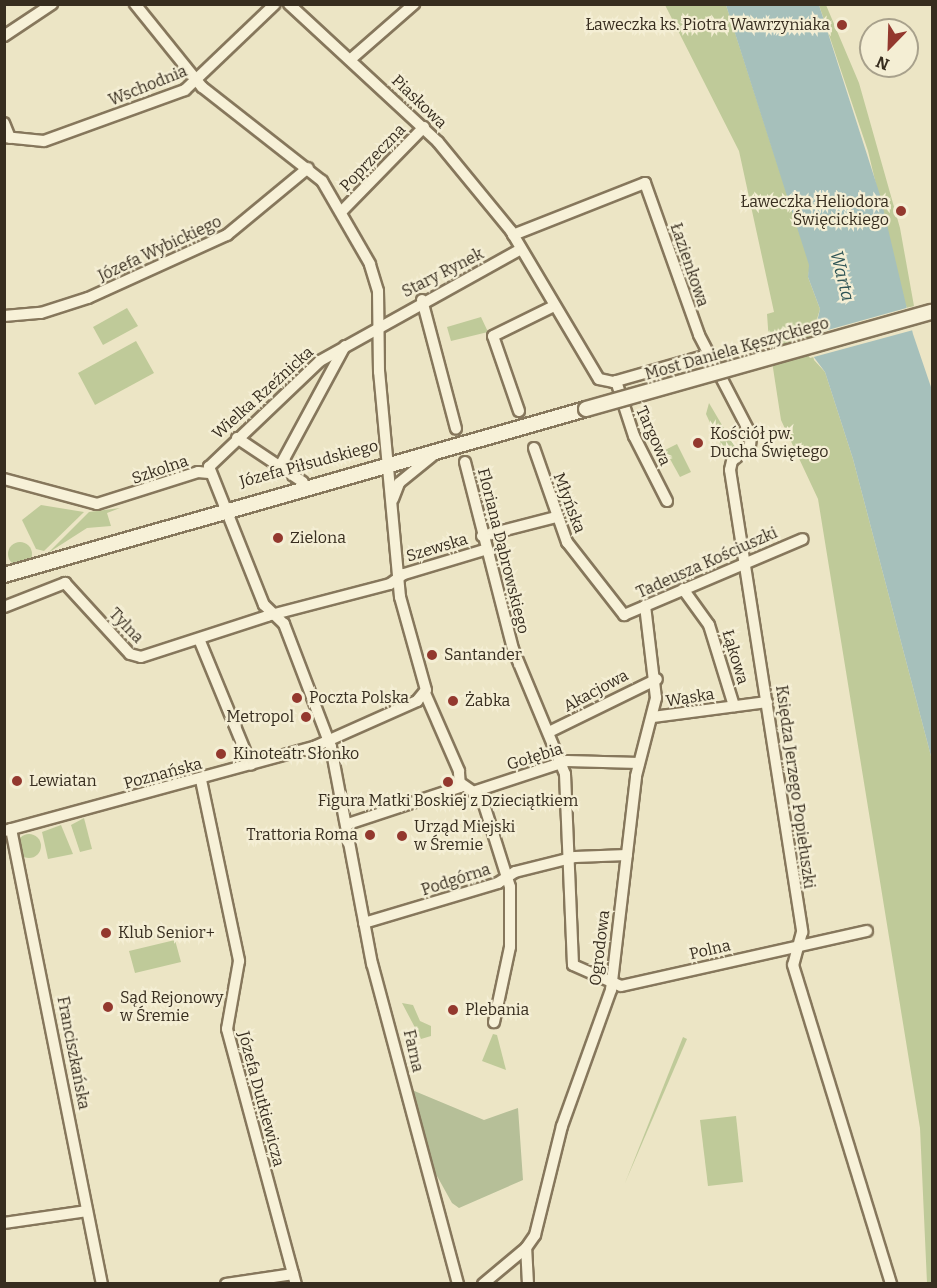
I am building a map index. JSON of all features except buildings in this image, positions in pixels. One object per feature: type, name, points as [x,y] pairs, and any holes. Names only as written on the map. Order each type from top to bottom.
[{"type":"street","points":[[4,36],[52,4]]},
{"type":"street","points":[[135,4],[198,83],[308,168],[343,210],[374,272],[381,324],[379,372],[399,576],[425,693],[462,784],[476,791],[508,877],[510,947],[494,1022]]},
{"type":"street","name":"Wschodnia","points":[[7,137],[48,140],[198,83],[275,4]]},
{"type":"street","name":"Piaskowa","points":[[289,4],[424,127],[513,235]]},
{"type":"street","points":[[351,59],[414,4]]},
{"type":"street","points":[[4,123],[7,137]]},
{"type":"street","name":"Poprzeczna","points":[[343,210],[424,127]]},
{"type":"street","name":"Józefa Wybickiego","points":[[4,315],[41,313],[88,298],[227,235],[308,168]]},
{"type":"street","name":"Łazienkowa","points":[[513,235],[645,183],[708,355],[752,439],[732,460]]},
{"type":"street","points":[[513,235],[597,377],[616,381],[708,355]]},
{"type":"street","name":"Stary Rynek","points":[[381,324],[521,249]]},
{"type":"street","points":[[422,300],[456,429]]},
{"type":"street","points":[[519,411],[493,336],[556,309]]},
{"type":"street","name":"Most Daniela Kęszyckiego","points":[[586,409],[932,312]]},
{"type":"street","name":"Wielka Rzeźnicka","points":[[209,474],[212,458],[237,438],[304,373],[381,324]]},
{"type":"street","points":[[278,470],[345,346]]},
{"type":"street","name":"Targowa","points":[[616,381],[630,427],[668,501]]},
{"type":"street","name":"Józefa Piłsudskiego","points":[[4,575],[227,508],[586,409]]},
{"type":"street","points":[[237,438],[278,470],[303,482]]},
{"type":"street","name":"Józefa Piłsudskiego","points":[[227,508],[303,482],[388,463],[432,456],[473,441]]},
{"type":"street","name":"Młyńska","points":[[534,448],[556,517],[576,556],[624,615]]},
{"type":"street","points":[[392,500],[399,483],[432,456]]},
{"type":"street","name":"Księdza Jerzego Popiełuszki","points":[[732,460],[802,932],[797,945],[794,970],[891,1284]]},
{"type":"street","name":"Floriana Dąbrowskiego","points":[[465,462],[484,550],[513,649],[562,763],[571,858],[569,958],[580,971],[611,986]]},
{"type":"street","name":"Szkolna","points":[[4,479],[97,504],[198,472],[209,474],[227,508],[264,605],[284,624],[328,739]]},
{"type":"street","name":"Szewska","points":[[482,536],[556,517]]},
{"type":"street","name":"Tadeusza Kościuszki","points":[[624,615],[803,538]]},
{"type":"street","name":"Szewska","points":[[274,614],[390,584],[399,576],[484,550]]},
{"type":"street","name":"Józefa Piłsudskiego","points":[[4,583],[48,562]]},
{"type":"street","name":"Tylna","points":[[4,607],[63,583],[133,656],[199,639],[274,614]]},
{"type":"street","name":"Łąkowa","points":[[683,588],[710,625],[734,706]]},
{"type":"street","name":"Ogrodowa","points":[[528,1284],[526,1248],[536,1235],[562,1126],[611,986],[639,762],[652,717],[657,678],[645,606]]},
{"type":"street","points":[[199,639],[251,765]]},
{"type":"street","name":"Akacjowa","points":[[549,732],[657,678]]},
{"type":"street","name":"Poznańska","points":[[8,830],[251,765],[328,739],[425,693]]},
{"type":"street","name":"Wąska","points":[[652,717],[767,702]]},
{"type":"street","name":"Farna","points":[[328,739],[348,824],[364,923],[398,1047],[418,1152],[458,1284]]},
{"type":"street","name":"Gołębia","points":[[476,791],[562,763],[639,762]]},
{"type":"street","name":"Józefa Dutkiewicza","points":[[201,780],[239,961],[227,1029],[294,1279]]},
{"type":"street","points":[[348,824],[452,794],[462,784]]},
{"type":"street","name":"Franciszkańska","points":[[8,830],[102,1284]]},
{"type":"street","name":"Podgórna","points":[[364,923],[571,858],[627,855]]},
{"type":"street","name":"Polna","points":[[611,986],[867,931]]},
{"type":"street","points":[[4,1223],[87,1210]]},
{"type":"street","points":[[483,1284],[526,1248]]},
{"type":"street","points":[[226,1284],[294,1279]]},
{"type":"green space","points":[[665,5],[726,5],[810,265],[808,277],[820,309],[810,343],[814,360],[825,372],[853,459],[932,760],[932,1283],[927,1283],[920,1128],[818,499],[781,420],[767,314],[774,312],[739,151]]},
{"type":"green space","points":[[819,5],[826,5],[859,83],[900,228],[914,306],[907,308],[904,301],[868,151]]},
{"type":"green space","points":[[127,308],[138,326],[103,345],[93,327]]},
{"type":"green space","points":[[481,317],[488,332],[451,341],[447,327]]},
{"type":"green space","points":[[136,341],[154,373],[95,405],[78,373]]},
{"type":"green space","points":[[709,403],[735,447],[724,454],[706,414]]},
{"type":"green space","points":[[677,444],[691,472],[680,477],[665,450]]},
{"type":"green space","points":[[41,505],[84,512],[44,551],[36,549],[22,520]]},
{"type":"green space","points":[[120,508],[107,513],[111,526],[87,528],[48,553],[89,512]]},
{"type":"green space","points":[[20,542],[25,543],[31,549],[31,559],[25,565],[20,566],[15,565],[9,559],[8,554],[9,549],[15,543]]},
{"type":"green space","points":[[84,818],[92,849],[80,852],[71,825]]},
{"type":"green space","points":[[61,825],[73,854],[48,859],[42,832]]},
{"type":"green space","points":[[29,834],[37,838],[41,846],[37,854],[29,858],[21,854],[17,846],[21,838]]},
{"type":"green space","points":[[175,940],[181,962],[135,973],[129,951]]},
{"type":"green space","points":[[402,1003],[413,1005],[420,1021],[431,1026],[431,1036],[421,1039]]},
{"type":"green space","points":[[493,1034],[497,1035],[506,1070],[482,1061]]},
{"type":"green space","points":[[683,1037],[687,1039],[625,1183]]},
{"type":"green space","points":[[412,1090],[484,1120],[518,1108],[523,1180],[459,1208],[452,1203],[422,1149]]},
{"type":"green space","points":[[736,1116],[743,1182],[708,1186],[700,1120]]},
{"type":"water","name":"Warta","points":[[726,5],[819,5],[880,195],[913,334],[932,390],[932,760],[853,459],[825,372],[810,352],[820,309],[808,277],[809,265]]},
{"type":"pier","points":[[910,307],[917,329],[810,358],[807,353],[810,335]]},
{"type":"place","name":"Ławeczka ks. Piotra Wawrzyniaka","points":[[842,25]]},
{"type":"place","name":"Ławeczka Heliodora Święcickiego","points":[[901,211]]},
{"type":"place","name":"Kościół pw. Ducha Świętego","points":[[698,443]]},
{"type":"place","name":"Zielona","points":[[278,538]]},
{"type":"place","name":"Santander","points":[[432,655]]},
{"type":"place","name":"Poczta Polska","points":[[297,698]]},
{"type":"place","name":"Żabka","points":[[453,701]]},
{"type":"place","name":"Metropol","points":[[306,717]]},
{"type":"place","name":"Kinoteatr Słonko","points":[[221,754]]},
{"type":"place","name":"Lewiatan","points":[[17,781]]},
{"type":"place","name":"Figura Matki Boskiej z Dzieciątkiem","points":[[448,782]]},
{"type":"place","name":"Trattoria Roma","points":[[370,835]]},
{"type":"place","name":"Urząd Miejski w Śremie","points":[[402,836]]},
{"type":"place","name":"Klub Senior+","points":[[106,933]]},
{"type":"place","name":"Sąd Rejonowy w Śremie","points":[[108,1007]]},
{"type":"place","name":"Plebania","points":[[453,1010]]}]
